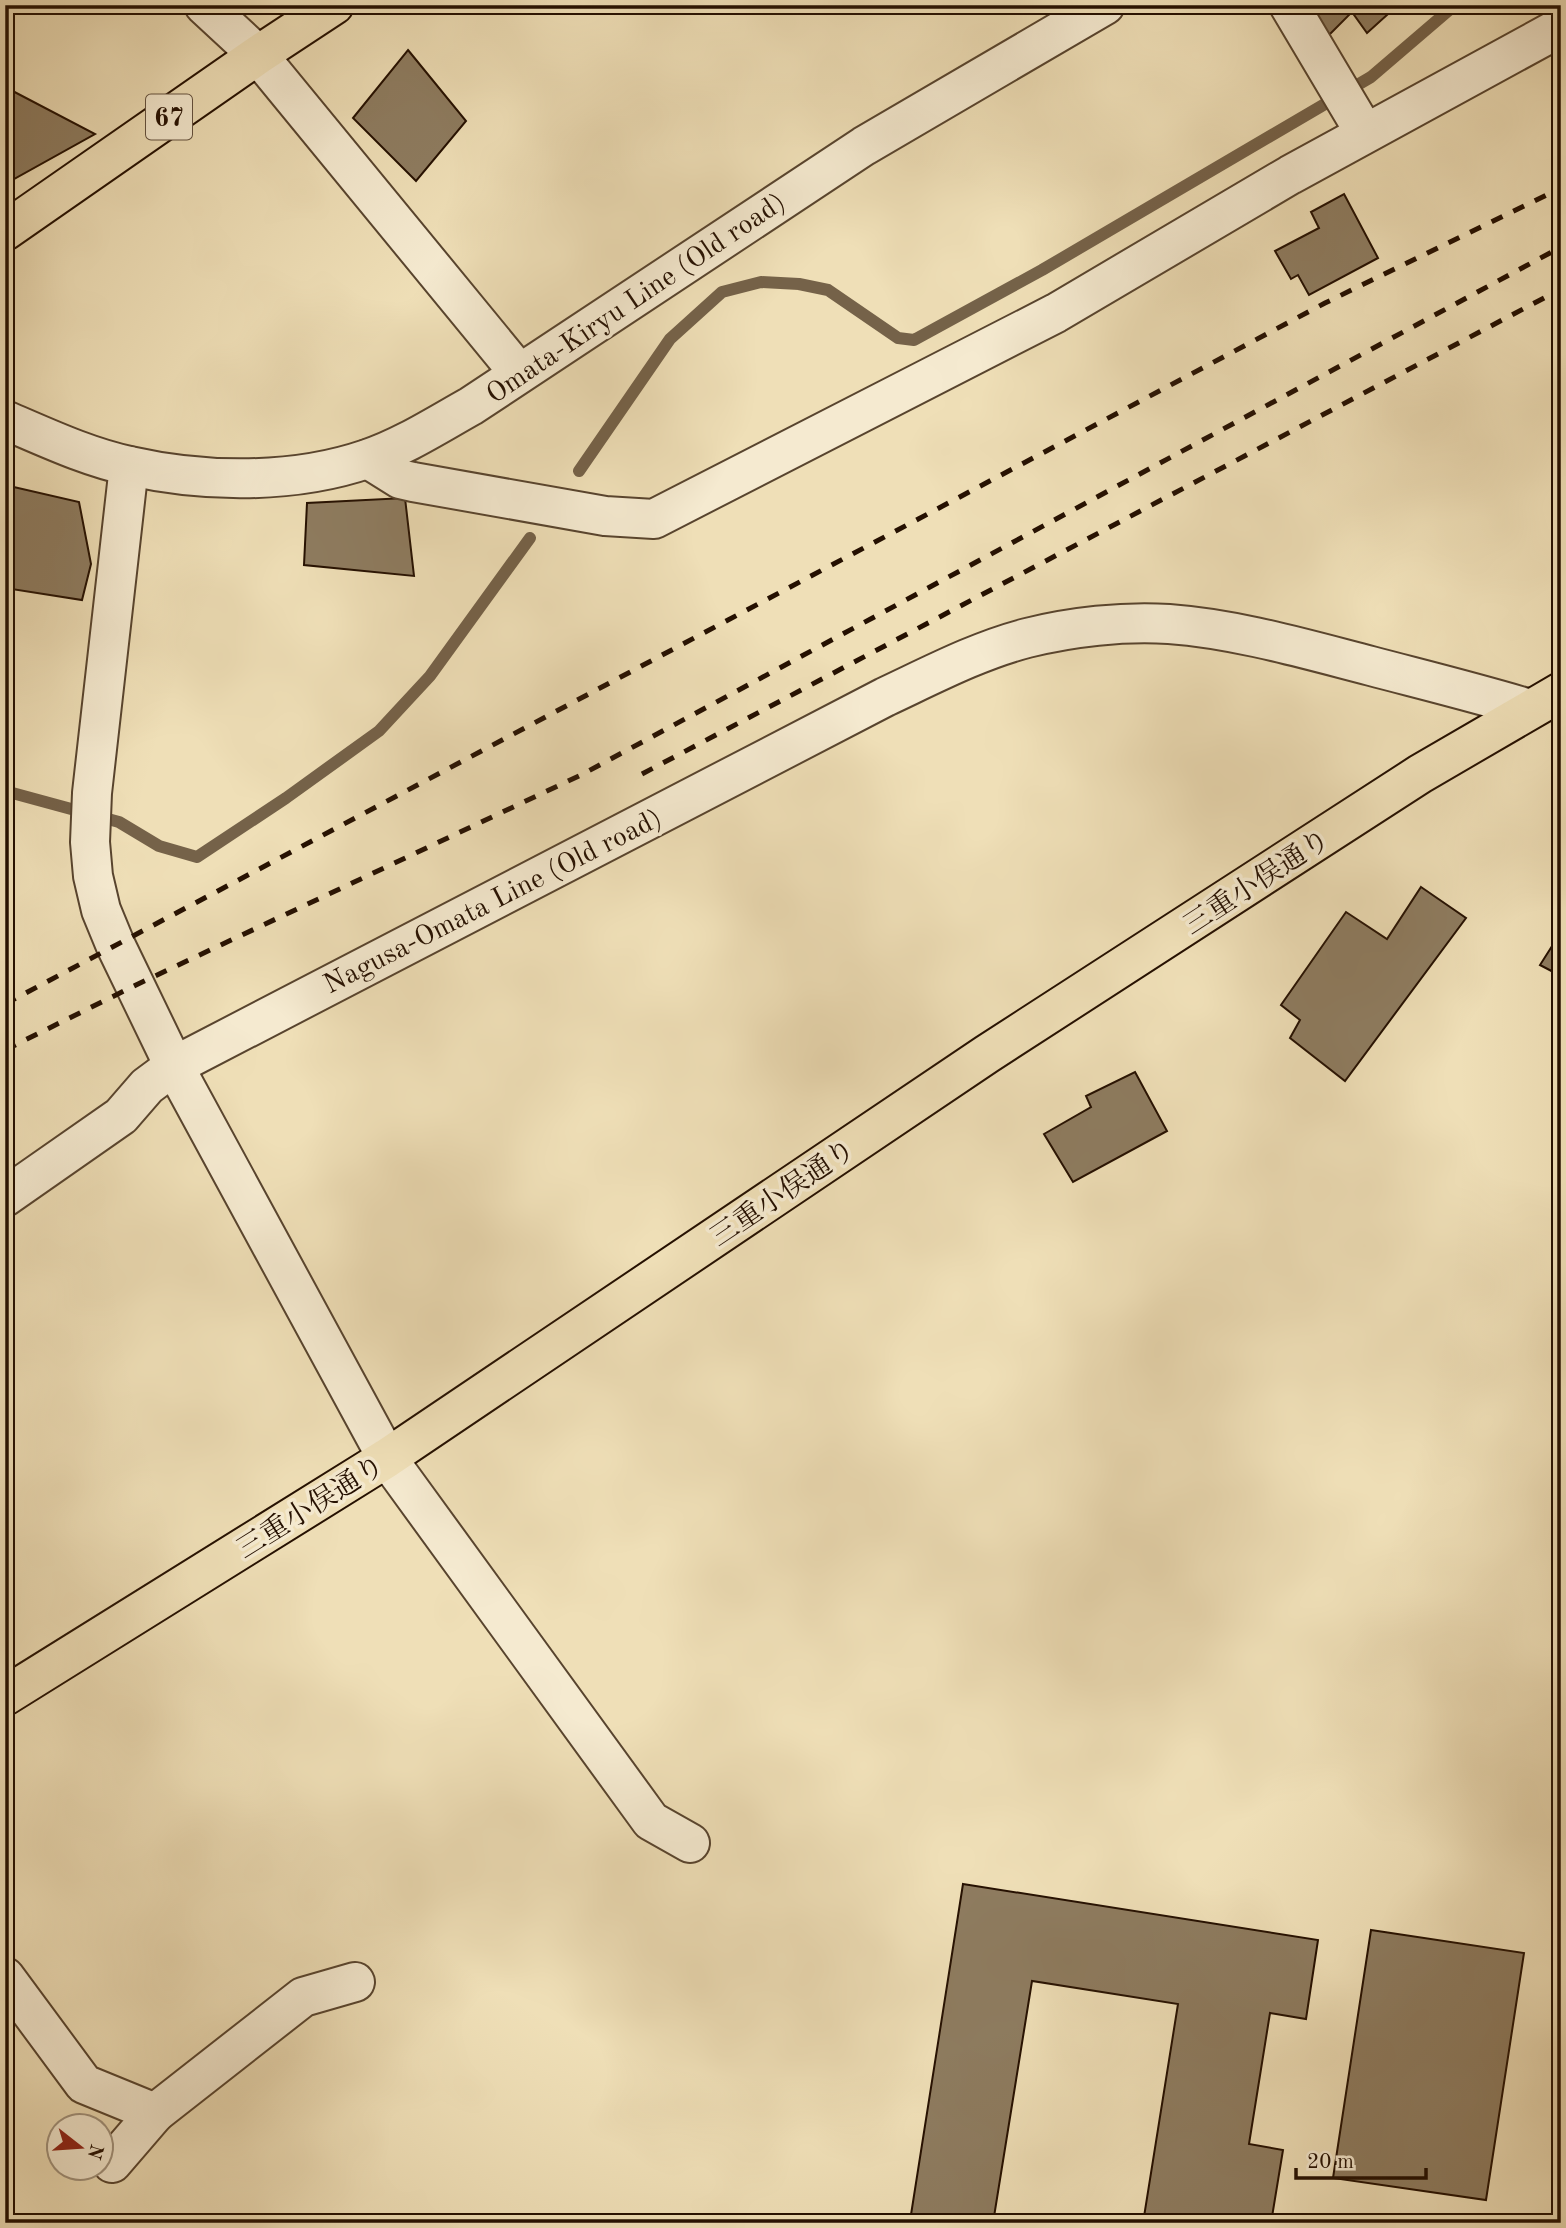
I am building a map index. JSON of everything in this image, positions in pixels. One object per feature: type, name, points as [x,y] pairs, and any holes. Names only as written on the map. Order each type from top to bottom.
[{"type":"main road","name":"67","points":[[5,231],[334,5]]},
{"type":"main road","name":"三重小俣通り","points":[[5,1696],[387,1458],[987,1054],[1420,774],[1550,707]]},
{"type":"street","points":[[204,5],[258,55],[519,373]]},
{"type":"street","name":"Omata-Kiryu Line (Old road)","points":[[129,466],[229,478],[320,472],[368,459],[448,419],[864,146],[1105,5]]},
{"type":"street","points":[[1289,5],[1365,133]]},
{"type":"street","points":[[368,459],[400,479],[413,482],[605,516],[654,519],[1056,313],[1365,133],[1392,121],[1561,27]]},
{"type":"street","points":[[5,420],[129,466],[92,793],[90,842],[93,876],[101,910],[115,944],[174,1066],[387,1458],[651,1821],[690,1843]]},
{"type":"street","name":"Nagusa-Omata Line (Old road)","points":[[5,1197],[121,1116],[147,1086],[174,1066],[886,697],[956,663],[1028,638],[1122,625],[1168,624],[1219,631],[1311,650],[1550,707]]},
{"type":"street","points":[[5,1977],[84,2084],[155,2113]]},
{"type":"street","points":[[116,2157],[155,2113],[303,1997],[355,1982]]},
{"type":"building","points":[[1323,5],[1347,5],[1352,12],[1325,39],[1310,12]]},
{"type":"building","points":[[1358,5],[1398,5],[1367,33],[1352,12]]},
{"type":"building","points":[[408,50],[466,121],[416,181],[353,118]]},
{"type":"building","points":[[5,87],[95,134],[5,184]]},
{"type":"building","points":[[1344,194],[1378,258],[1309,295],[1298,275],[1291,279],[1275,251],[1319,228],[1311,212]]},
{"type":"building","points":[[5,485],[79,502],[91,564],[82,600],[5,588]]},
{"type":"building","points":[[405,498],[414,576],[304,565],[307,503]]},
{"type":"building","points":[[1421,887],[1466,918],[1345,1081],[1290,1038],[1300,1020],[1281,1005],[1346,912],[1387,939]]},
{"type":"building","points":[[1561,932],[1561,976],[1540,965]]},
{"type":"building","points":[[1135,1072],[1167,1131],[1073,1182],[1044,1134],[1091,1107],[1086,1096]]},
{"type":"building","points":[[963,1884],[1318,1940],[1306,2019],[1270,2013],[1249,2144],[1283,2150],[1271,2223],[1143,2223],[1178,2004],[1032,1981],[993,2223],[910,2221]]},
{"type":"building","points":[[1371,1930],[1524,1953],[1486,2200],[1333,2178]]},
{"type":"waterway","points":[[579,471],[670,339],[722,292],[761,282],[799,284],[828,290],[898,338],[914,340],[1042,270],[1371,77],[1455,5]]},
{"type":"waterway","points":[[5,791],[119,822],[159,846],[197,857],[286,798],[379,731],[430,676],[530,538]]},
{"type":"railway","points":[[5,1004],[1325,303],[1561,188]]},
{"type":"railway","points":[[5,1050],[136,985],[581,775],[1561,247]]},
{"type":"railway","points":[[642,774],[1561,289]]}]
